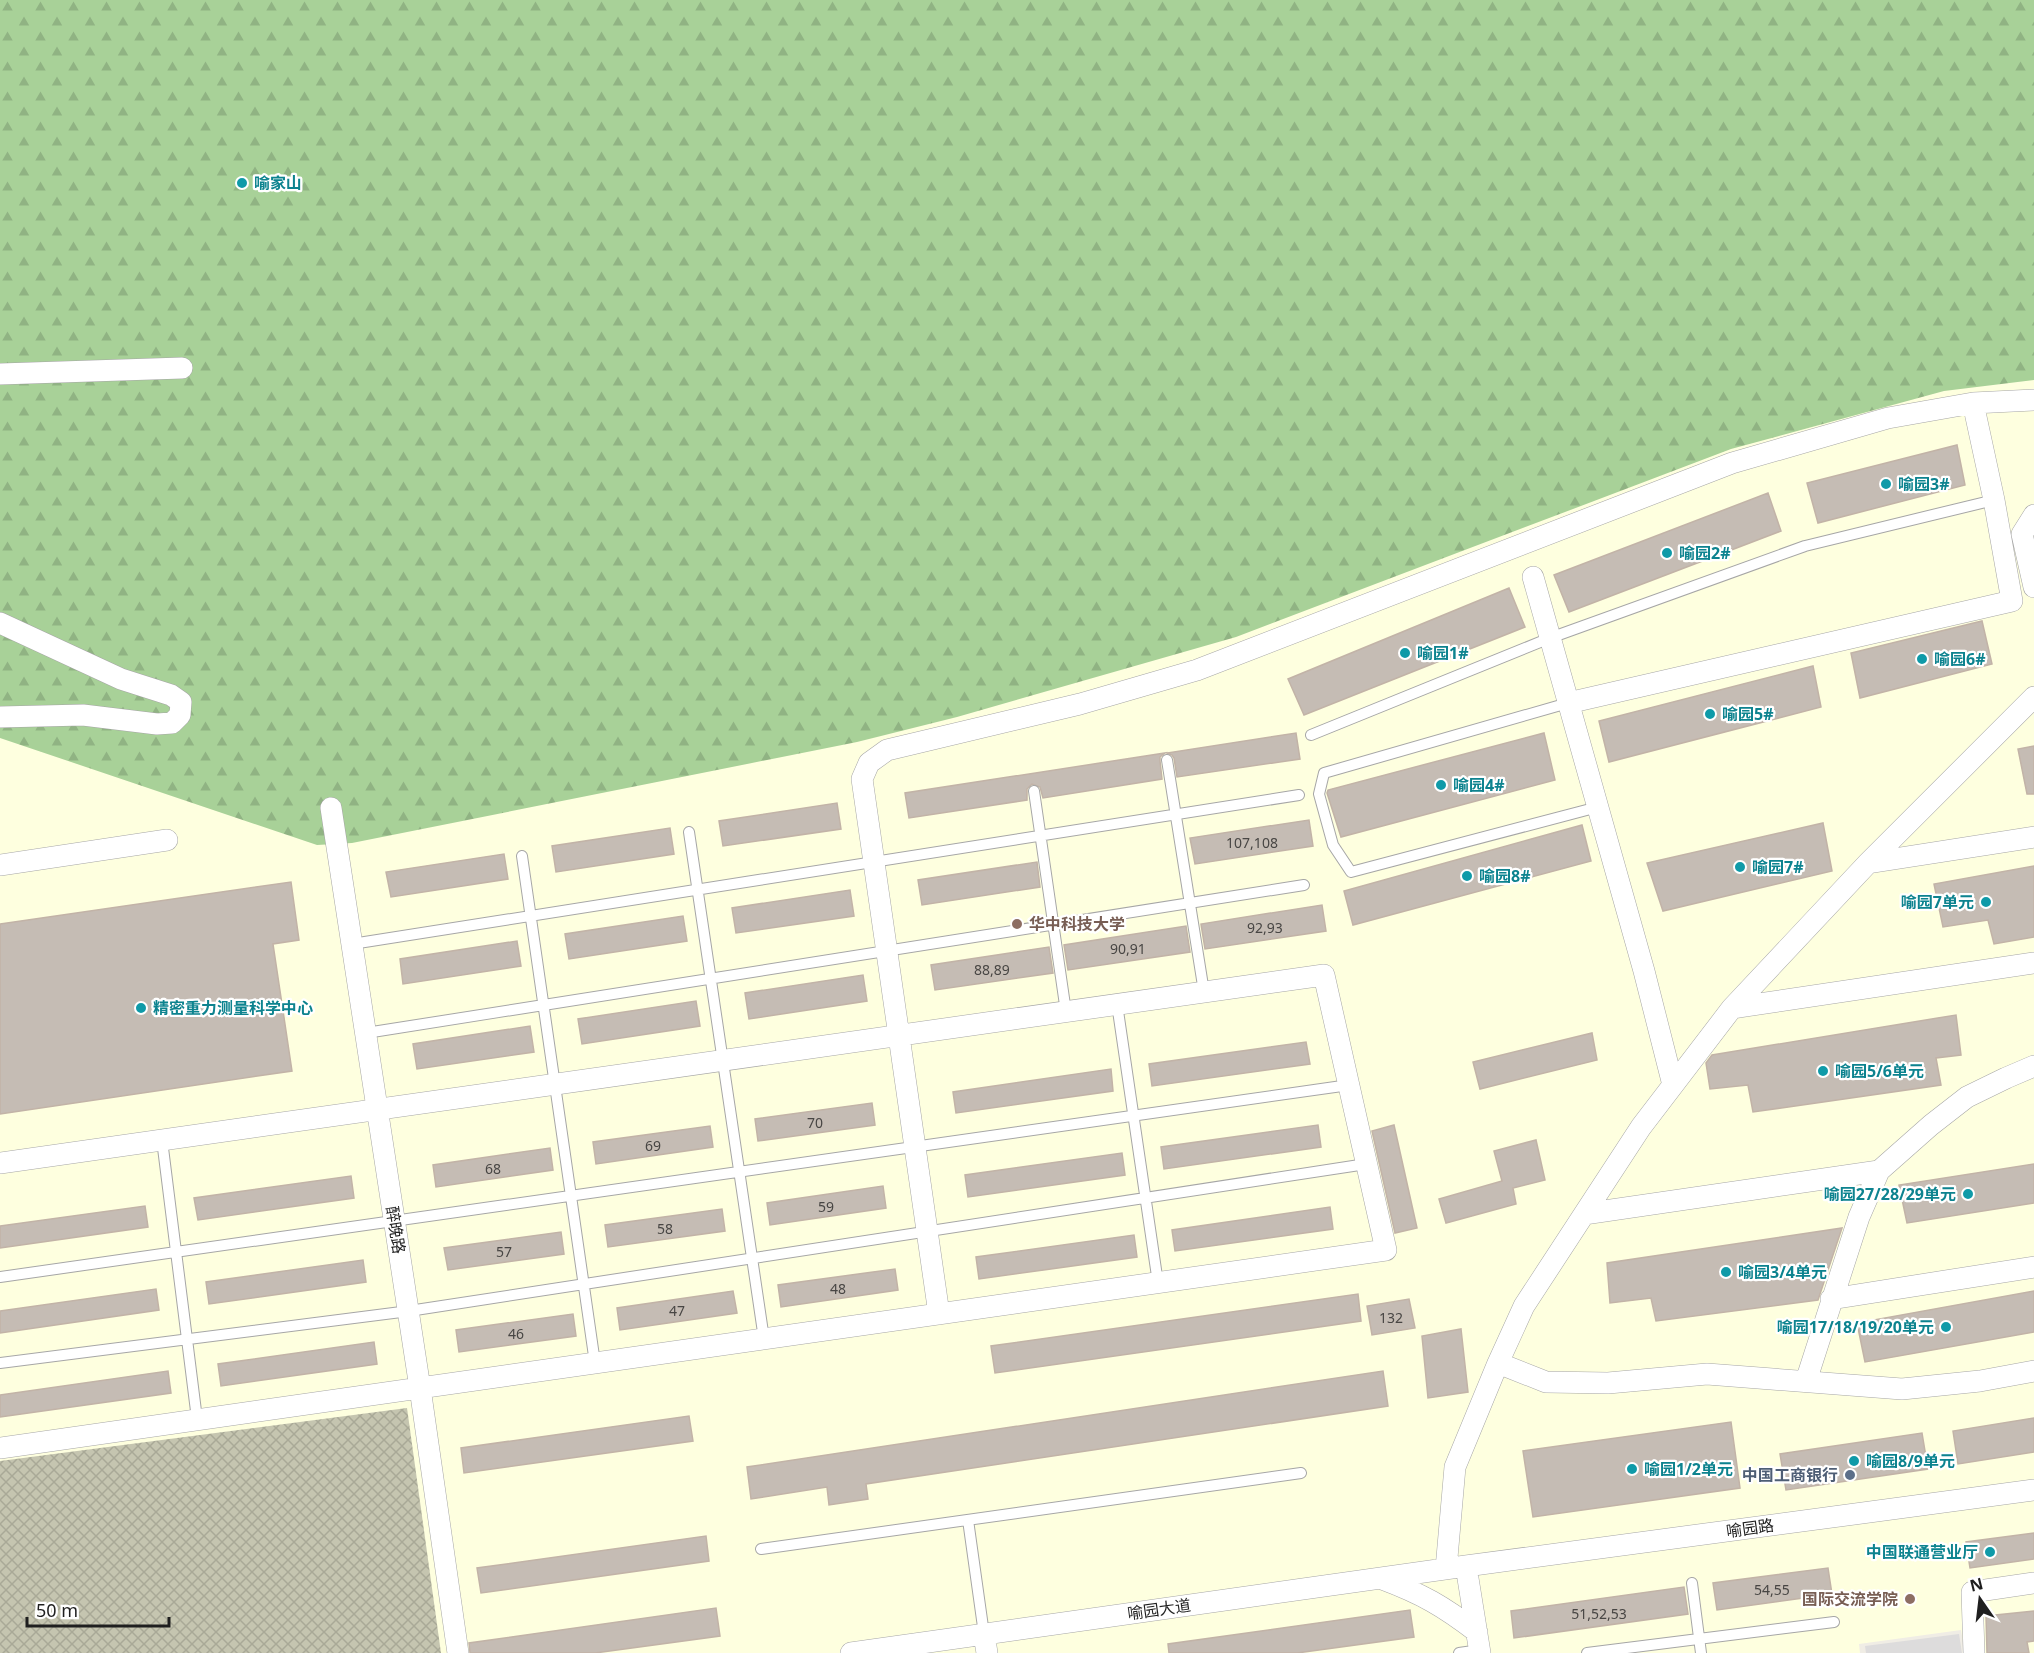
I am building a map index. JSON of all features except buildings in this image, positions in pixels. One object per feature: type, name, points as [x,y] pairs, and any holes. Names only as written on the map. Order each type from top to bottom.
[{"type":"street","points":[[0,374],[182,368]]},
{"type":"street","points":[[939,1314],[862,779],[869,763],[887,750],[1080,704],[1197,670],[1732,463],[1888,418],[1973,403],[2034,400]]},
{"type":"street","points":[[1568,703],[2012,601],[1973,403]]},
{"type":"street","points":[[2034,515],[2022,534],[2034,587]]},
{"type":"street","points":[[1533,577],[1644,971],[1673,1085]]},
{"type":"street","points":[[0,623],[121,679],[171,695],[180,702],[180,715],[172,723],[157,724],[83,715],[0,717]]},
{"type":"street","points":[[1474,1647],[1456,1567],[1455,1467],[1524,1306],[1641,1127],[1732,1008],[1868,863],[2034,697]]},
{"type":"street","name":"醉晚路","points":[[331,808],[409,1311],[458,1653]]},
{"type":"street","points":[[1868,863],[2034,837]]},
{"type":"street","points":[[0,865],[167,840]]},
{"type":"street","points":[[1732,1008],[2034,963]]},
{"type":"street","points":[[0,1163],[1324,975],[1386,1250],[0,1448]]},
{"type":"street","points":[[1806,1381],[1859,1217],[1879,1171],[1931,1125],[1968,1097],[2034,1066]]},
{"type":"street","points":[[1584,1214],[1879,1171]]},
{"type":"street","points":[[1831,1299],[2034,1267]]},
{"type":"street","points":[[1498,1364],[1546,1382],[1608,1383],[1707,1374],[1902,1389],[1980,1381],[2034,1371]]},
{"type":"street","name":"喻园路","points":[[1456,1567],[2034,1490]]},
{"type":"street","name":"喻园大道","points":[[851,1653],[986,1644],[1456,1567]]},
{"type":"street","points":[[1379,1578],[1417,1593],[1445,1608],[1474,1647]]},
{"type":"street","points":[[1974,1653],[1972,1592],[2034,1583]]},
{"type":"lane","points":[[1311,735],[1550,638],[1805,546],[1994,501]]},
{"type":"lane","points":[[1568,703],[1324,772],[1319,794],[1333,845],[1351,872],[1598,807]]},
{"type":"lane","points":[[1167,760],[1204,992]]},
{"type":"lane","points":[[1034,791],[1066,1012]]},
{"type":"lane","points":[[352,944],[1299,795]]},
{"type":"lane","points":[[689,832],[764,1339]]},
{"type":"lane","points":[[522,856],[595,1363]]},
{"type":"lane","points":[[366,1033],[1304,885]]},
{"type":"lane","points":[[1117,1004],[1158,1283]]},
{"type":"lane","points":[[0,1277],[1349,1085]]},
{"type":"lane","points":[[162,1140],[197,1419]]},
{"type":"lane","points":[[0,1363],[409,1311],[1366,1164]]},
{"type":"lane","points":[[761,1549],[1301,1473]]},
{"type":"lane","points":[[968,1520],[986,1644]]},
{"type":"lane","points":[[1692,1583],[1701,1653]]},
{"type":"lane","points":[[1587,1653],[1834,1622]]},
{"type":"shaded area","name":"华中科技大学","points":[[2034,0],[2034,1653],[1965,1653],[1961,1630],[1859,1644],[1860,1653],[0,1653],[0,217]]},
{"type":"shaded area","points":[[407,1408],[441,1653],[0,1653],[0,1461]]},
{"type":"shaded area","points":[[1959,1634],[1962,1653],[1866,1653],[1865,1646]]},
{"type":"green space","points":[[0,0],[2034,0],[2034,380],[1944,391],[1731,449],[1236,637],[957,717],[857,742],[352,843],[317,845],[0,738]]},
{"type":"place","name":"喻家山","points":[[242,183]]},
{"type":"place","name":"喻园3#","points":[[1886,484]]},
{"type":"place","name":"喻园2#","points":[[1667,553]]},
{"type":"place","name":"喻园1#","points":[[1405,653]]},
{"type":"place","name":"喻园6#","points":[[1922,659]]},
{"type":"place","name":"喻园5#","points":[[1710,714]]},
{"type":"place","name":"喻园4#","points":[[1441,785]]},
{"type":"place","name":"喻园7#","points":[[1740,867]]},
{"type":"place","name":"喻园8#","points":[[1467,876]]},
{"type":"place","name":"喻园7单元","points":[[1986,902]]},
{"type":"place","name":"华中科技大学","points":[[1017,924]]},
{"type":"place","name":"精密重力测量科学中心","points":[[141,1008]]},
{"type":"place","name":"喻园5/6单元","points":[[1823,1071]]},
{"type":"place","name":"喻园27/28/29单元","points":[[1968,1194]]},
{"type":"place","name":"喻园3/4单元","points":[[1726,1272]]},
{"type":"place","name":"喻园17/18/19/20单元","points":[[1946,1327]]},
{"type":"place","name":"喻园8/9单元","points":[[1854,1461]]},
{"type":"place","name":"喻园1/2单元","points":[[1632,1469]]},
{"type":"place","name":"中国工商银行","points":[[1850,1475]]},
{"type":"place","name":"中国联通营业厅","points":[[1990,1552]]},
{"type":"place","name":"国际交流学院","points":[[1910,1599]]}]
